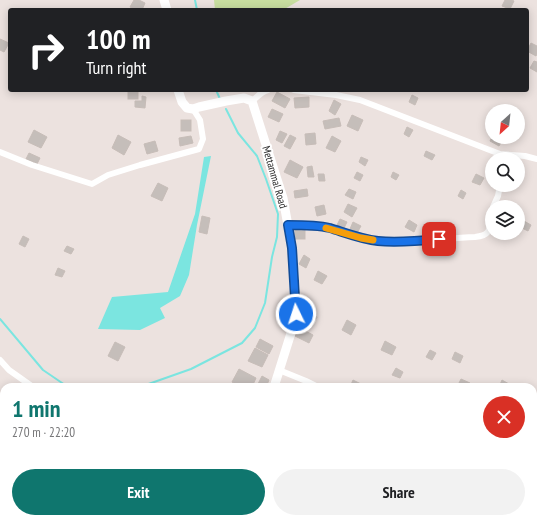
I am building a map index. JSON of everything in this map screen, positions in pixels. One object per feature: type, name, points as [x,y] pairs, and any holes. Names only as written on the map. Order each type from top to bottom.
[{"type":"main road","points":[[179,92],[182,102],[187,108],[193,110],[199,107],[244,98],[252,101]]},
{"type":"main road","name":"Mettammal Road","points":[[252,101],[283,198],[292,248],[296,314],[275,383]]},
{"type":"street","points":[[252,101],[262,92]]},
{"type":"street","points":[[311,92],[360,100],[495,152]]},
{"type":"street","points":[[0,152],[32,166],[92,184],[108,175],[199,149],[203,139],[200,120],[193,110]]},
{"type":"street","points":[[525,156],[537,159]]},
{"type":"street","points":[[288,225],[329,228],[361,238],[378,241],[475,237],[485,234]]},
{"type":"street","points":[[0,360],[10,370],[28,383]]},
{"type":"street","points":[[279,370],[309,383]]},
{"type":"green space","points":[[214,0],[300,0],[286,8],[215,8]]},
{"type":"water","points":[[211,156],[197,225],[189,275],[180,296],[160,308],[165,318],[140,330],[98,329],[112,297],[168,292],[195,214],[204,157]]},
{"type":"building","points":[[134,0],[139,0],[145,3],[143,8],[130,7]]},
{"type":"building","points":[[505,0],[514,1],[510,8],[502,6]]},
{"type":"building","points":[[0,39],[8,43],[8,45],[4,52],[0,50]]},
{"type":"building","points":[[531,43],[537,46],[536,56],[529,52]]},
{"type":"building","points":[[534,61],[537,62],[537,72],[530,68]]},
{"type":"building","points":[[128,92],[138,92],[138,99],[128,99]]},
{"type":"building","points":[[277,92],[290,99],[285,108],[272,101]]},
{"type":"building","points":[[412,95],[418,98],[415,105],[409,102]]},
{"type":"building","points":[[142,96],[146,97],[145,108],[135,107],[135,101],[142,101]]},
{"type":"building","points":[[309,97],[309,107],[295,108],[294,98]]},
{"type":"building","points":[[334,100],[341,104],[335,115],[329,111]]},
{"type":"building","points":[[272,109],[283,114],[279,122],[268,117]]},
{"type":"building","points":[[352,115],[363,120],[358,131],[347,126]]},
{"type":"building","points":[[339,118],[341,126],[325,129],[323,121]]},
{"type":"building","points":[[181,120],[191,120],[191,131],[181,131]]},
{"type":"building","points":[[407,127],[413,130],[409,137],[404,134]]},
{"type":"building","points":[[34,130],[47,137],[41,148],[28,142]]},
{"type":"building","points":[[280,131],[287,134],[282,143],[276,140]]},
{"type":"building","points":[[315,133],[316,144],[306,145],[305,134]]},
{"type":"building","points":[[118,135],[131,142],[124,155],[112,148]]},
{"type":"building","points":[[290,135],[296,138],[290,149],[284,146]]},
{"type":"building","points":[[191,136],[193,143],[180,146],[179,138]]},
{"type":"building","points":[[332,136],[341,141],[335,152],[326,148]]},
{"type":"building","points":[[155,141],[158,151],[147,154],[144,144]]},
{"type":"building","points":[[426,151],[435,155],[432,160],[424,156]]},
{"type":"building","points":[[29,153],[40,158],[37,164],[26,159]]},
{"type":"building","points":[[361,157],[368,160],[365,166],[359,162]]},
{"type":"building","points":[[290,160],[303,167],[297,178],[284,172]]},
{"type":"building","points":[[312,166],[314,177],[308,177],[307,167]]},
{"type":"building","points":[[357,172],[363,175],[360,181],[354,178]]},
{"type":"building","points":[[393,172],[399,175],[396,180],[391,177]]},
{"type":"building","points":[[318,174],[324,174],[325,181],[319,181]]},
{"type":"building","points":[[476,174],[484,178],[480,185],[472,182]]},
{"type":"building","points":[[158,183],[168,188],[162,201],[151,196]]},
{"type":"building","points":[[307,189],[308,196],[295,198],[294,191]]},
{"type":"building","points":[[349,189],[356,192],[353,199],[345,195]]},
{"type":"building","points":[[461,190],[466,193],[463,199],[458,196]]},
{"type":"building","points":[[348,204],[357,208],[352,217],[344,212]]},
{"type":"building","points":[[324,205],[326,214],[317,216],[315,207]]},
{"type":"building","points":[[202,216],[210,218],[207,234],[199,232]]},
{"type":"building","points":[[340,219],[347,222],[344,228],[337,225]]},
{"type":"building","points":[[409,220],[417,225],[414,232],[405,227]]},
{"type":"building","points":[[353,222],[361,226],[357,233],[350,229]]},
{"type":"building","points":[[525,222],[531,225],[528,231],[525,230]]},
{"type":"building","points":[[295,230],[305,230],[305,239],[295,239]]},
{"type":"building","points":[[23,236],[29,239],[25,247],[19,244]]},
{"type":"building","points":[[444,243],[451,247],[447,254],[440,250]]},
{"type":"building","points":[[67,246],[74,249],[71,254],[64,251]]},
{"type":"building","points":[[304,255],[310,259],[306,268],[299,264]]},
{"type":"building","points":[[58,268],[65,271],[62,277],[55,275]]},
{"type":"building","points":[[318,271],[327,276],[322,284],[314,280]]},
{"type":"building","points":[[304,310],[317,317],[312,326],[300,319]]},
{"type":"building","points":[[347,320],[356,325],[351,335],[342,330]]},
{"type":"building","points":[[300,328],[313,335],[309,343],[295,336]]},
{"type":"building","points":[[260,339],[273,346],[269,354],[256,347]]},
{"type":"building","points":[[385,341],[396,347],[392,355],[381,350]]},
{"type":"building","points":[[115,342],[125,347],[118,361],[108,356]]},
{"type":"building","points":[[255,348],[268,355],[262,367],[248,361]]},
{"type":"building","points":[[430,350],[436,353],[432,360],[426,357]]},
{"type":"building","points":[[455,352],[463,356],[460,363],[452,359]]},
{"type":"building","points":[[396,368],[403,372],[400,378],[392,375]]},
{"type":"building","points":[[239,369],[256,378],[254,383],[232,382]]},
{"type":"building","points":[[262,376],[269,380],[268,383],[258,383]]},
{"type":"building","points":[[461,379],[470,383],[459,383]]},
{"type":"building","points":[[353,380],[359,383],[352,383]]},
{"type":"waterway","points":[[195,0],[197,8]]},
{"type":"waterway","points":[[217,92],[220,99]]},
{"type":"waterway","points":[[151,383],[191,369],[242,343],[255,328],[265,303],[272,257],[277,237],[278,214],[257,156],[238,133],[226,109]]},
{"type":"waterway","points":[[0,319],[43,370],[62,383]]},
{"type":"slow traffic","points":[[326,228],[373,240]]},
{"type":"route","points":[[296,314],[292,248],[288,225],[329,228],[361,238],[378,241],[439,239]]}]
